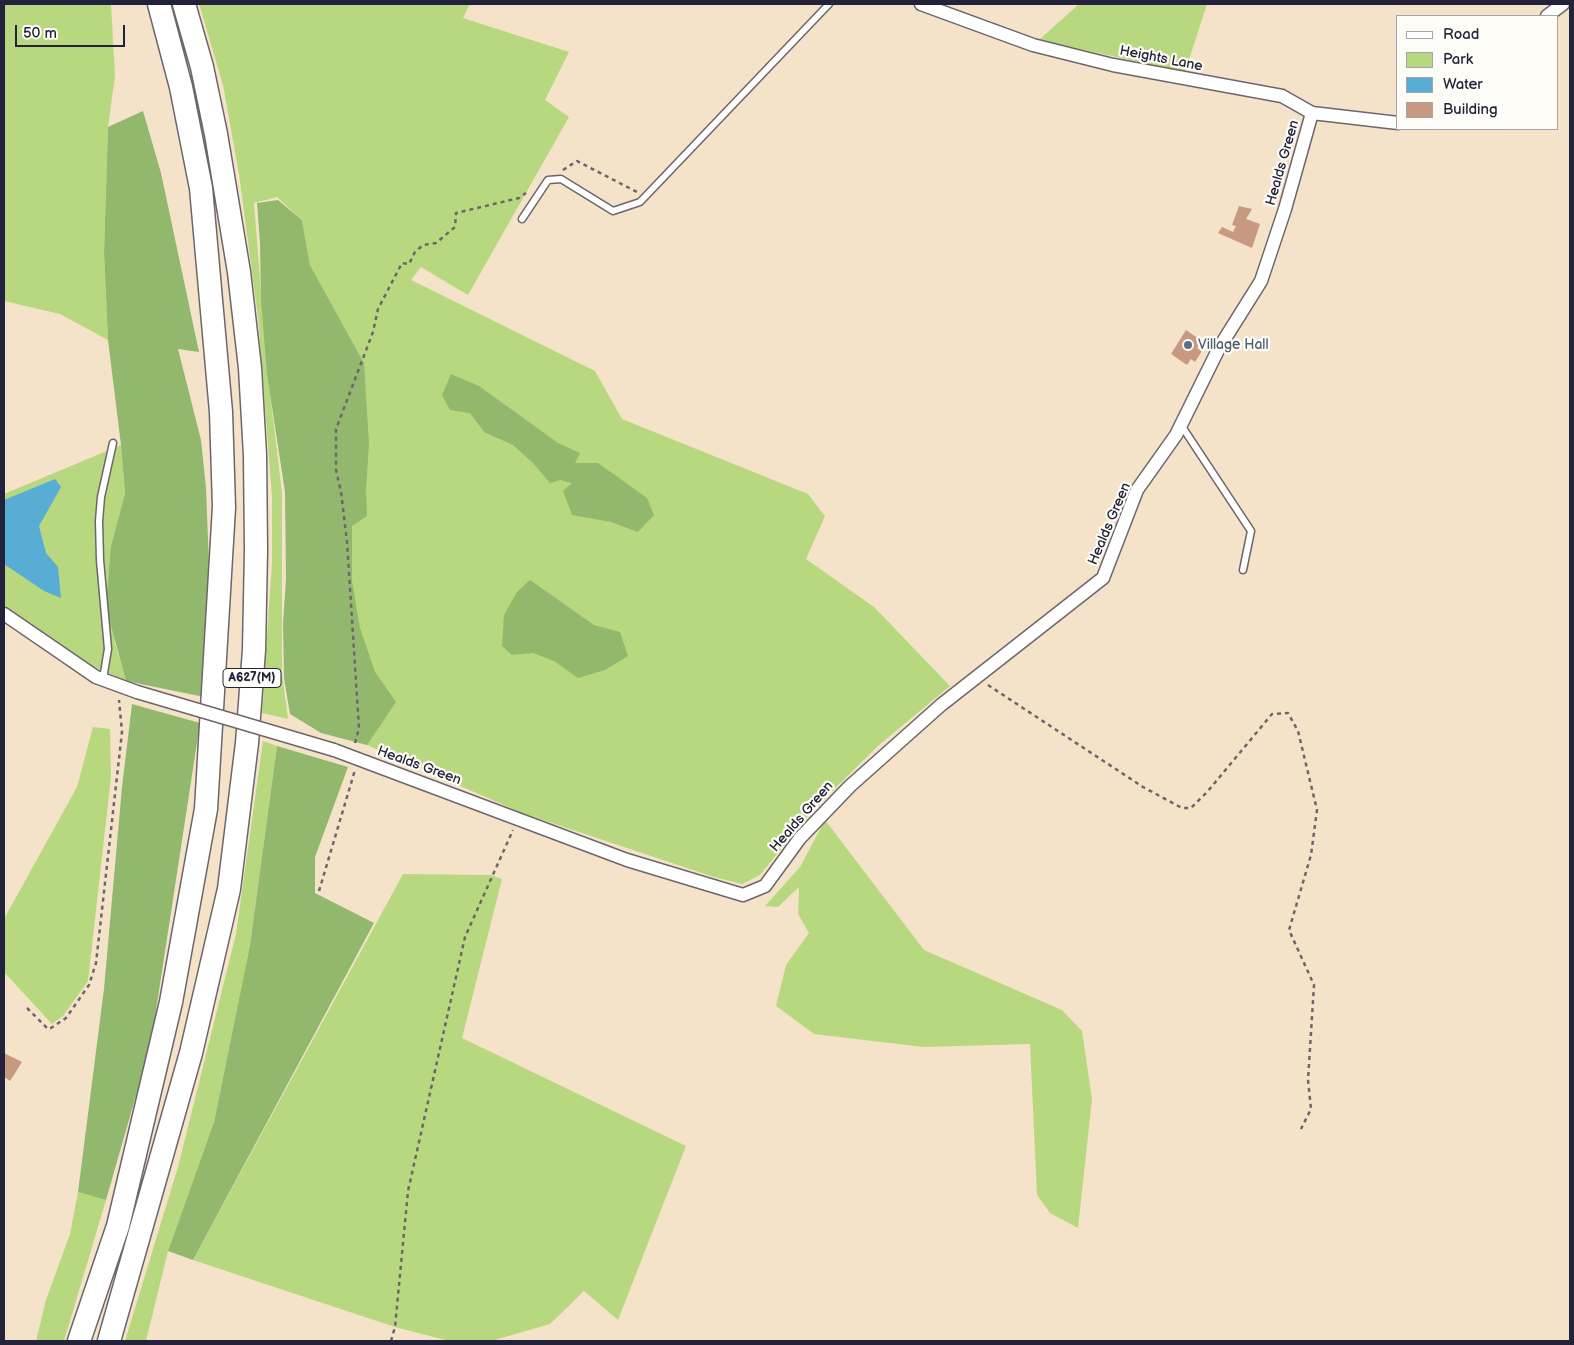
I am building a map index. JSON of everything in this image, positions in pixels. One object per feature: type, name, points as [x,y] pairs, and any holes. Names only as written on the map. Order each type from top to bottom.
[{"type":"highway","name":"A627(M)","points":[[79,1341],[118,1226],[171,1002],[206,809],[211,731],[224,507],[221,412],[201,188],[181,87],[159,4]]},
{"type":"highway","name":"A627(M)","points":[[109,1341],[192,1053],[229,888],[247,743],[254,650],[255,484],[249,358],[239,272],[216,134],[202,67],[184,4]]},
{"type":"street","name":"Heights Lane","points":[[921,4],[1033,45],[1113,65],[1282,96],[1312,113],[1396,123]]},
{"type":"street","points":[[1547,15],[1563,4]]},
{"type":"street","name":"Healds Green","points":[[4,614],[103,679],[137,692],[334,750],[627,860],[742,895],[764,886],[800,838],[850,786],[941,705],[1103,578],[1138,490],[1181,425],[1219,348],[1261,281],[1285,209],[1312,113]]},
{"type":"lane","points":[[522,218],[548,180],[561,179],[612,211],[640,202],[829,4]]},
{"type":"lane","points":[[1181,425],[1251,531],[1243,570]]},
{"type":"lane","points":[[103,679],[108,649],[100,560],[99,521],[101,497],[113,443]]},
{"type":"path","points":[[561,171],[577,161],[646,196]]},
{"type":"path","points":[[354,746],[358,728],[347,542],[341,492],[336,470],[336,429],[373,332],[378,309],[402,263],[409,264],[415,252],[423,244],[436,243],[455,228],[456,214],[519,198],[527,192]]},
{"type":"path","points":[[976,678],[1143,787],[1182,808],[1191,808],[1208,791],[1272,714],[1288,713],[1298,730],[1317,810],[1311,855],[1288,930],[1314,985],[1308,1080],[1311,1109],[1301,1129]]},
{"type":"path","points":[[27,1008],[48,1029],[51,1028],[66,1018],[89,986],[96,963],[122,732],[118,684]]},
{"type":"path","points":[[319,891],[358,759]]},
{"type":"path","points":[[391,1341],[395,1327],[408,1191],[465,937],[491,875],[518,819]]},
{"type":"green space","points":[[4,4],[111,4],[115,76],[108,127],[104,253],[108,340],[60,314],[4,301]]},
{"type":"green space","points":[[199,4],[470,4],[463,18],[569,52],[545,100],[569,117],[468,295],[421,267],[411,280],[595,371],[622,419],[808,494],[825,516],[806,559],[874,607],[950,686],[879,745],[809,814],[760,875],[742,884],[714,877],[522,813],[367,745],[339,544],[364,363],[310,265],[302,220],[277,197],[254,203],[267,368],[282,493],[282,674],[288,719],[262,713],[272,563],[272,496],[258,317],[239,174],[223,85]]},
{"type":"green space","points":[[1079,4],[1207,4],[1185,72],[1039,40]]},
{"type":"green space","points":[[143,111],[161,173],[199,352],[178,349],[201,440],[206,488],[209,565],[209,698],[126,681],[106,607],[111,546],[125,493],[108,340],[104,253],[108,127]]},
{"type":"green space","points":[[278,200],[302,220],[310,265],[364,363],[369,444],[366,489],[367,516],[352,526],[352,581],[360,628],[375,672],[396,702],[367,745],[321,733],[290,714],[284,678],[285,492],[267,374],[261,300],[257,203]]},
{"type":"green space","points":[[451,374],[479,386],[558,443],[580,453],[575,463],[598,463],[647,498],[654,515],[638,532],[611,522],[572,515],[563,491],[572,483],[560,480],[550,483],[533,463],[513,445],[484,432],[470,413],[450,410],[442,395]]},
{"type":"green space","points":[[121,445],[125,493],[111,546],[115,643],[126,681],[90,665],[4,607],[4,494]]},
{"type":"green space","points":[[530,580],[594,625],[620,632],[628,656],[605,670],[578,678],[554,661],[533,653],[512,655],[502,646],[504,615],[517,592]]},
{"type":"green space","points":[[132,704],[200,723],[151,1043],[106,1200],[78,1192],[104,989],[122,787]]},
{"type":"green space","points":[[93,727],[110,729],[111,777],[88,981],[63,1016],[52,1024],[4,972],[4,919],[77,787]]},
{"type":"green space","points":[[263,741],[277,746],[250,945],[214,1122],[168,1251],[146,1341],[125,1341],[178,1167],[236,934]]},
{"type":"green space","points":[[277,746],[348,767],[315,857],[315,893],[374,923],[193,1260],[168,1251],[214,1122],[250,945]]},
{"type":"green space","points":[[825,820],[924,950],[1062,1010],[1082,1031],[1092,1099],[1078,1228],[1050,1213],[1037,1195],[1030,1044],[923,1047],[814,1034],[776,1006],[786,965],[809,933],[798,914],[799,887],[778,907],[765,906],[800,867]]},
{"type":"green space","points":[[403,874],[491,875],[502,879],[462,1038],[686,1146],[618,1320],[584,1291],[550,1324],[491,1341],[449,1341],[395,1327],[193,1260]]},
{"type":"green space","points":[[78,1192],[106,1200],[64,1341],[36,1341],[46,1300],[70,1234]]},
{"type":"water","points":[[55,479],[61,487],[39,526],[46,553],[58,567],[61,598],[44,591],[4,564],[4,500]]},
{"type":"building","points":[[1239,206],[1252,209],[1246,219],[1260,224],[1252,248],[1218,233],[1222,227],[1233,232],[1236,226],[1232,225]]},
{"type":"building","name":"Village Hall","points":[[1186,330],[1202,341],[1197,348],[1202,351],[1195,362],[1191,359],[1187,365],[1171,354]]},
{"type":"building","points":[[4,1053],[22,1062],[10,1081],[4,1077]]},
{"type":"place","name":"Village Hall","points":[[1188,345]]}]
